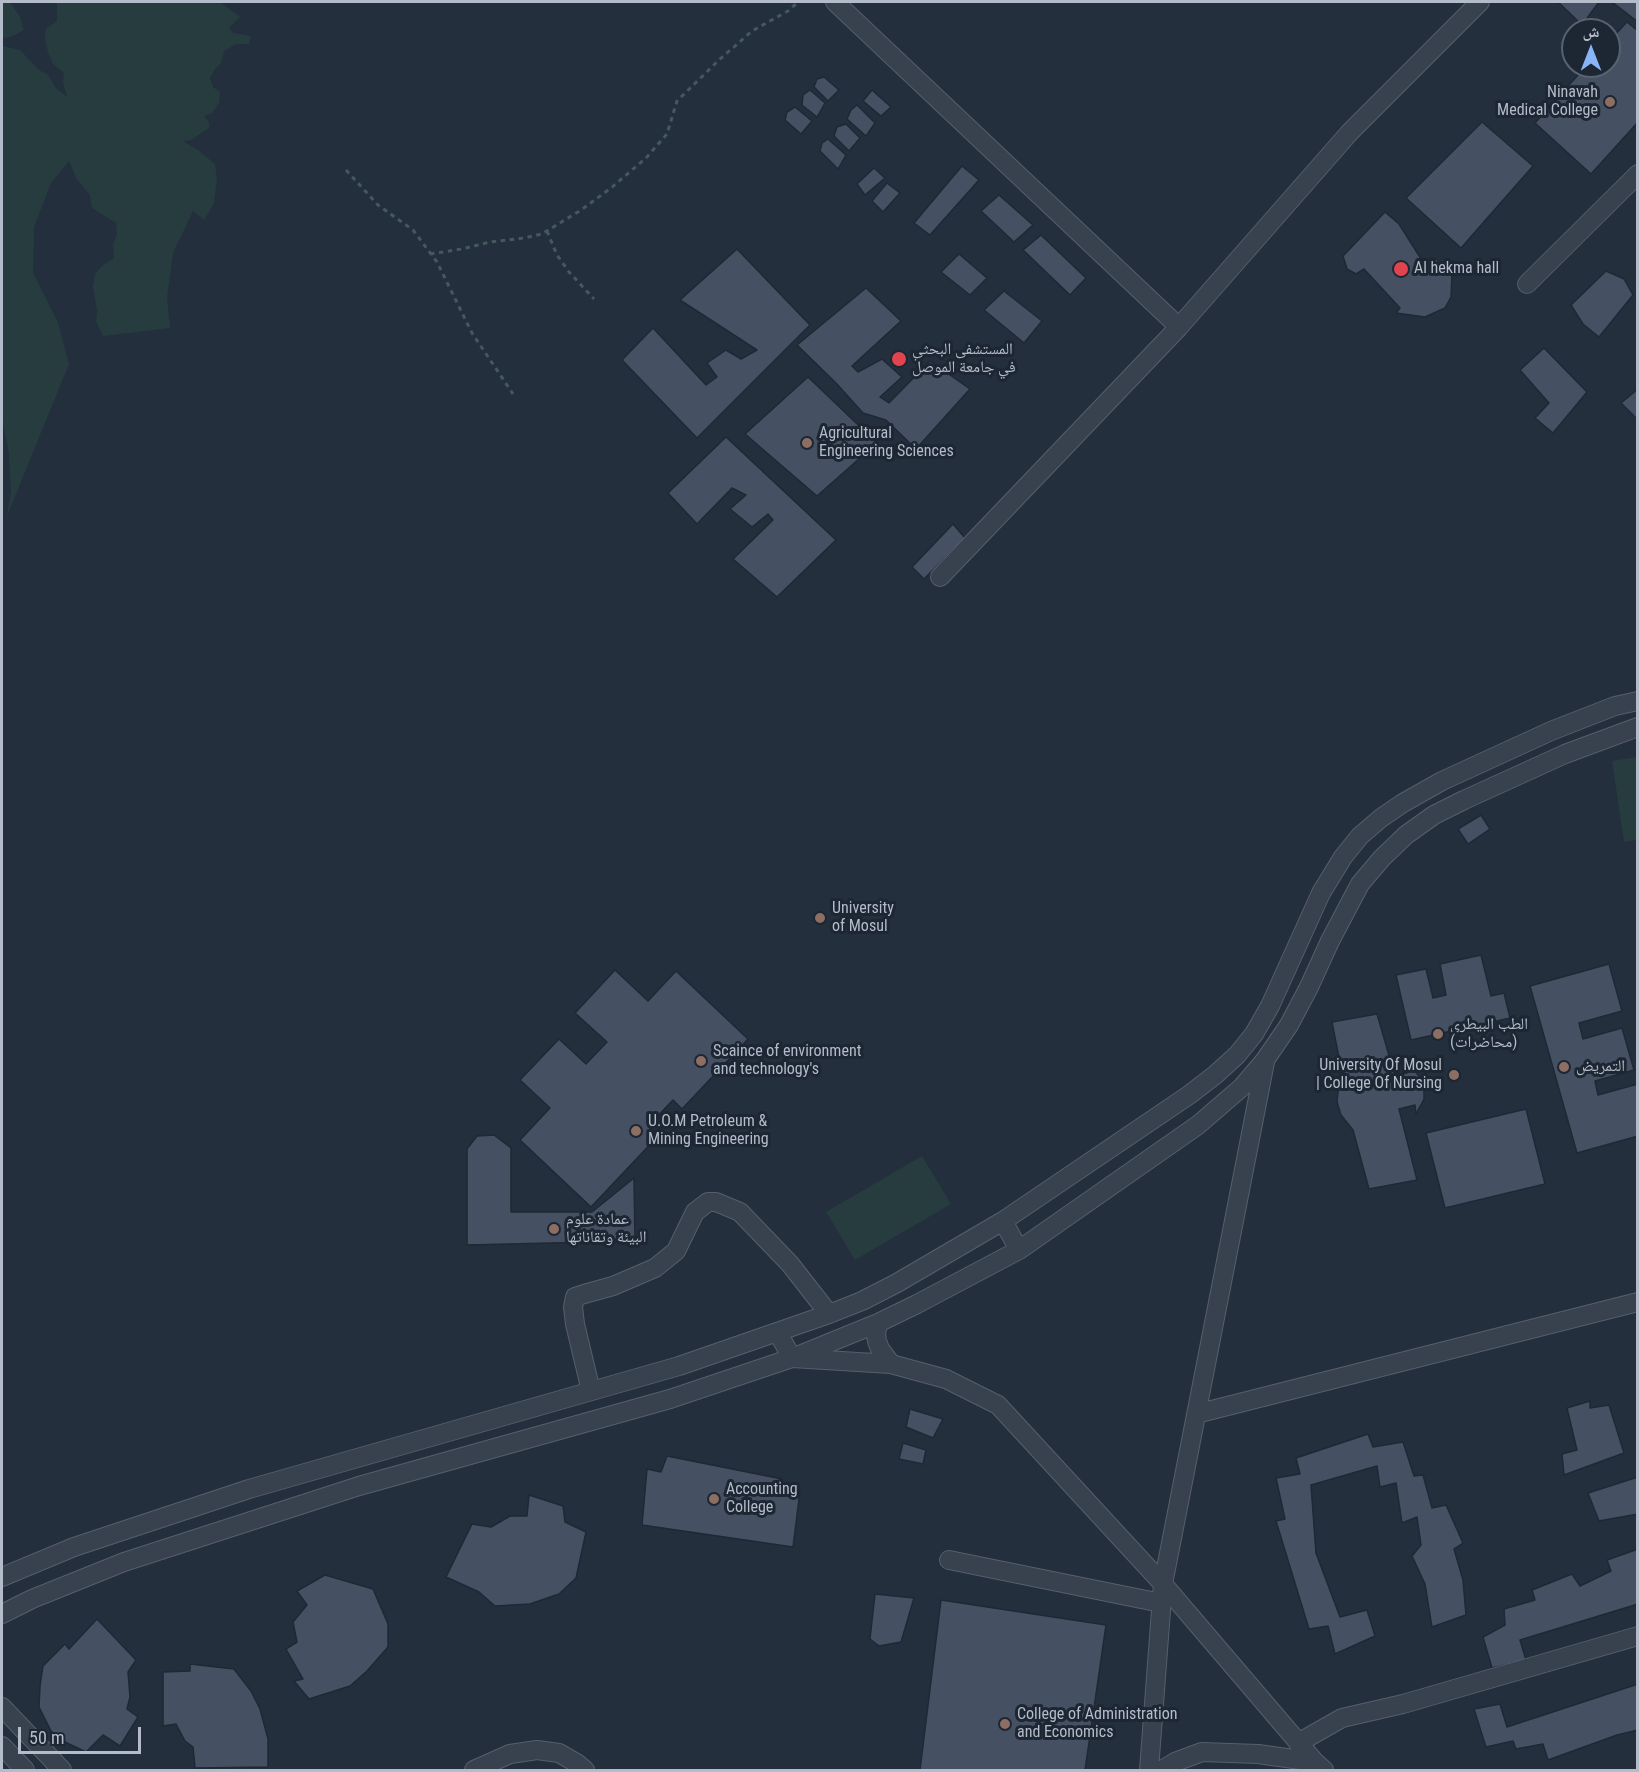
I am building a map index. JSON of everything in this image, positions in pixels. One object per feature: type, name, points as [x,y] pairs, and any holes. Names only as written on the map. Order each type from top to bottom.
[{"type":"street","points":[[836,2],[1179,327]]},
{"type":"street","points":[[940,578],[1179,327],[1350,132],[1480,2]]},
{"type":"street","points":[[1527,284],[1638,174]]},
{"type":"street","points":[[2,1577],[74,1547],[249,1489],[679,1366],[829,1314],[862,1301],[897,1283],[1003,1221],[1189,1095],[1237,1055],[1254,1034],[1270,1006],[1316,904],[1343,856],[1380,818],[1442,781],[1551,731],[1615,706],[1638,701]]},
{"type":"street","points":[[2,1614],[32,1599],[124,1562],[314,1500],[370,1482],[670,1399],[792,1358],[878,1323],[1019,1250],[1198,1125],[1242,1087],[1265,1060],[1289,1025],[1360,884],[1406,835],[1434,815],[1464,800],[1565,754],[1638,727]]},
{"type":"street","points":[[1149,1770],[1163,1584],[1265,1060]]},
{"type":"street","points":[[591,1391],[575,1324],[573,1307],[575,1297],[613,1286],[655,1268],[676,1251],[695,1212],[708,1202],[716,1202],[740,1212],[790,1264],[829,1314]]},
{"type":"street","points":[[1003,1221],[1019,1250]]},
{"type":"street","points":[[1196,1414],[1638,1302]]},
{"type":"street","points":[[878,1323],[877,1341],[891,1364]]},
{"type":"street","points":[[778,1333],[792,1358]]},
{"type":"street","points":[[792,1358],[891,1364],[946,1379],[998,1404],[1163,1584],[1319,1766]]},
{"type":"street","points":[[949,1560],[1161,1603]]},
{"type":"street","points":[[1298,1743],[1342,1718],[1403,1704],[1638,1636]]},
{"type":"street","points":[[2,1707],[62,1770]]},
{"type":"street","points":[[2,1746],[21,1769]]},
{"type":"street","points":[[474,1770],[510,1754],[537,1750],[559,1753],[585,1770]]},
{"type":"street","points":[[1162,1770],[1175,1762],[1202,1752],[1258,1754],[1319,1766]]},
{"type":"path","points":[[430,254],[542,234],[581,210],[611,188],[645,158],[667,134],[677,101],[752,31],[789,11],[798,2]]},
{"type":"path","points":[[346,170],[378,206],[413,230],[447,281],[472,333],[513,394]]},
{"type":"path","points":[[547,231],[557,255],[594,299]]},
{"type":"green space","points":[[2,2],[10,2],[20,17],[24,30],[11,37],[2,38]]},
{"type":"green space","points":[[57,2],[220,2],[240,17],[229,28],[233,33],[251,36],[249,44],[236,44],[224,51],[221,63],[210,78],[213,87],[220,92],[219,103],[212,113],[204,116],[209,122],[209,128],[191,140],[183,141],[215,164],[217,179],[214,203],[204,220],[193,211],[173,253],[167,298],[170,328],[103,336],[96,321],[97,311],[93,287],[95,274],[114,258],[116,223],[92,208],[90,195],[76,178],[69,161],[51,183],[34,227],[33,273],[58,323],[69,364],[7,516],[11,492],[9,453],[2,418],[2,38],[3,46],[20,50],[39,70],[48,75],[55,87],[67,97],[63,82],[64,73],[53,64],[45,38],[46,29],[57,21]]},
{"type":"green space","points":[[1637,757],[1637,840],[1624,842],[1612,761]]},
{"type":"green space","points":[[922,1156],[951,1204],[855,1260],[826,1212]]},
{"type":"building","points":[[1558,2],[1599,2],[1587,18],[1575,18]]},
{"type":"building","points":[[1612,2],[1638,2],[1638,22]]},
{"type":"building","points":[[1627,22],[1638,31],[1638,122],[1591,174],[1535,123],[1575,78],[1621,78],[1621,28]]},
{"type":"building","points":[[824,77],[839,90],[828,101],[814,87],[817,79]]},
{"type":"building","points":[[810,90],[825,103],[817,117],[802,105],[803,95]]},
{"type":"building","points":[[872,90],[891,107],[881,116],[863,101]]},
{"type":"building","points":[[857,105],[875,123],[866,136],[847,119],[851,110]]},
{"type":"building","points":[[795,107],[812,121],[801,134],[785,120],[787,112]]},
{"type":"building","points":[[1482,122],[1533,166],[1461,248],[1406,198]]},
{"type":"building","points":[[846,124],[860,138],[849,151],[834,136],[837,127]]},
{"type":"building","points":[[828,139],[846,155],[838,169],[820,151],[822,143]]},
{"type":"building","points":[[962,166],[979,180],[930,235],[914,223]]},
{"type":"building","points":[[874,168],[885,178],[865,195],[857,184]]},
{"type":"building","points":[[887,183],[900,193],[883,212],[872,201]]},
{"type":"building","points":[[999,195],[1033,225],[1014,242],[981,211]]},
{"type":"building","points":[[1385,212],[1399,224],[1423,262],[1435,258],[1452,274],[1451,297],[1445,308],[1425,317],[1396,313],[1400,308],[1364,269],[1356,274],[1347,269],[1343,256]]},
{"type":"building","points":[[1041,235],[1086,278],[1070,295],[1023,250]]},
{"type":"building","points":[[737,249],[810,325],[697,438],[622,360],[653,328],[706,385],[717,377],[707,363],[726,350],[741,359],[757,350],[680,300]]},
{"type":"building","points":[[959,254],[987,278],[970,295],[941,272]]},
{"type":"building","points":[[1606,271],[1624,279],[1633,295],[1599,337],[1583,324],[1571,305]]},
{"type":"building","points":[[866,288],[901,321],[852,366],[858,372],[882,359],[902,377],[880,397],[889,403],[930,361],[970,389],[916,449],[886,420],[863,413],[797,345]]},
{"type":"building","points":[[1004,291],[1042,321],[1024,343],[984,310]]},
{"type":"building","points":[[1544,348],[1587,392],[1553,433],[1535,418],[1549,403],[1520,370]]},
{"type":"building","points":[[808,377],[877,443],[817,496],[745,434]]},
{"type":"building","points":[[1638,389],[1638,420],[1621,403]]},
{"type":"building","points":[[726,437],[836,540],[777,597],[733,559],[773,520],[768,514],[752,527],[730,509],[746,495],[732,488],[697,524],[668,493]]},
{"type":"building","points":[[953,524],[965,538],[924,579],[912,567]]},
{"type":"building","points":[[1481,815],[1490,829],[1468,844],[1458,829]]},
{"type":"building","points":[[1481,955],[1491,996],[1504,993],[1510,1018],[1411,1040],[1396,975],[1426,969],[1433,998],[1446,995],[1440,964]]},
{"type":"building","points":[[1609,964],[1622,1011],[1579,1023],[1583,1039],[1622,1028],[1634,1070],[1595,1081],[1598,1095],[1638,1084],[1638,1136],[1577,1153],[1530,986]]},
{"type":"building","points":[[615,970],[648,1001],[676,971],[748,1039],[682,1109],[673,1100],[648,1126],[658,1136],[591,1207],[520,1140],[550,1108],[520,1080],[559,1039],[586,1064],[607,1042],[575,1013]]},
{"type":"building","points":[[1377,1014],[1395,1076],[1407,1073],[1405,1065],[1413,1068],[1421,1079],[1424,1099],[1416,1114],[1415,1105],[1399,1109],[1417,1180],[1369,1189],[1353,1130],[1341,1115],[1337,1102],[1343,1078],[1332,1022]]},
{"type":"building","points":[[1526,1109],[1545,1184],[1445,1208],[1426,1133]]},
{"type":"building","points":[[494,1135],[511,1148],[511,1212],[592,1212],[634,1178],[635,1241],[467,1245],[467,1149],[477,1136]]},
{"type":"building","points":[[1590,1401],[1590,1408],[1609,1405],[1624,1453],[1564,1475],[1562,1454],[1577,1450],[1567,1408]]},
{"type":"building","points":[[910,1409],[943,1419],[933,1438],[906,1427]]},
{"type":"building","points":[[1368,1434],[1373,1447],[1403,1442],[1414,1476],[1423,1475],[1432,1508],[1446,1505],[1463,1543],[1454,1549],[1463,1580],[1466,1615],[1432,1627],[1425,1584],[1412,1556],[1421,1545],[1417,1517],[1402,1523],[1396,1483],[1380,1487],[1377,1466],[1311,1485],[1316,1553],[1340,1617],[1367,1610],[1375,1636],[1335,1654],[1328,1626],[1309,1629],[1276,1521],[1285,1519],[1276,1478],[1300,1474],[1296,1458]]},
{"type":"building","points":[[903,1443],[926,1450],[923,1464],[899,1459]]},
{"type":"building","points":[[667,1456],[782,1479],[777,1492],[800,1491],[793,1547],[642,1525],[647,1469],[661,1472]]},
{"type":"building","points":[[1638,1477],[1638,1514],[1599,1521],[1588,1493]]},
{"type":"building","points":[[529,1495],[563,1506],[565,1522],[586,1532],[576,1578],[559,1594],[530,1604],[495,1606],[479,1592],[446,1577],[472,1524],[491,1527],[510,1516],[527,1516]]},
{"type":"building","points":[[1638,1549],[1638,1604],[1520,1640],[1526,1660],[1492,1668],[1483,1637],[1505,1625],[1504,1609],[1535,1600],[1532,1590],[1572,1574],[1580,1586],[1611,1571],[1607,1560]]},
{"type":"building","points":[[325,1575],[373,1589],[388,1624],[388,1647],[350,1686],[309,1699],[294,1681],[303,1679],[286,1649],[297,1642],[293,1622],[307,1605],[297,1591]]},
{"type":"building","points":[[875,1594],[914,1598],[901,1642],[879,1646],[870,1639]]},
{"type":"building","points":[[941,1600],[1106,1625],[1085,1770],[920,1770]]},
{"type":"building","points":[[97,1619],[136,1660],[128,1672],[130,1697],[127,1709],[138,1717],[120,1746],[103,1735],[86,1752],[67,1743],[51,1731],[39,1707],[40,1686],[43,1666],[65,1644],[69,1649]]},
{"type":"building","points":[[190,1664],[234,1669],[251,1691],[260,1709],[268,1739],[268,1767],[195,1768],[193,1747],[185,1741],[176,1724],[163,1726],[163,1672],[190,1671]]},
{"type":"building","points":[[1638,1684],[1638,1730],[1617,1735],[1548,1760],[1543,1744],[1516,1749],[1513,1741],[1486,1747],[1474,1709],[1500,1704],[1507,1727]]},
{"type":"place","name":"Ninavah Medical College","points":[[1610,102]]},
{"type":"place","name":"Al hekma hall","points":[[1401,269]]},
{"type":"place","name":"المستشفى البحثي في جامعة الموصل","points":[[899,359]]},
{"type":"place","name":"Agricultural Engineering Sciences","points":[[807,443]]},
{"type":"place","name":"University of Mosul","points":[[820,918]]},
{"type":"place","name":"الطب البيطري (محاضرات)","points":[[1438,1034]]},
{"type":"place","name":"Scaince of environment and technology's","points":[[701,1061]]},
{"type":"place","name":"التمريض","points":[[1564,1067]]},
{"type":"place","name":"University Of Mosul | College Of Nursing","points":[[1454,1075]]},
{"type":"place","name":"U.O.M Petroleum & Mining Engineering","points":[[636,1131]]},
{"type":"place","name":"عمادة علوم البيئة وتقاناتها","points":[[554,1229]]},
{"type":"place","name":"Accounting College","points":[[714,1499]]},
{"type":"place","name":"College of Administration and Economics","points":[[1005,1724]]}]
